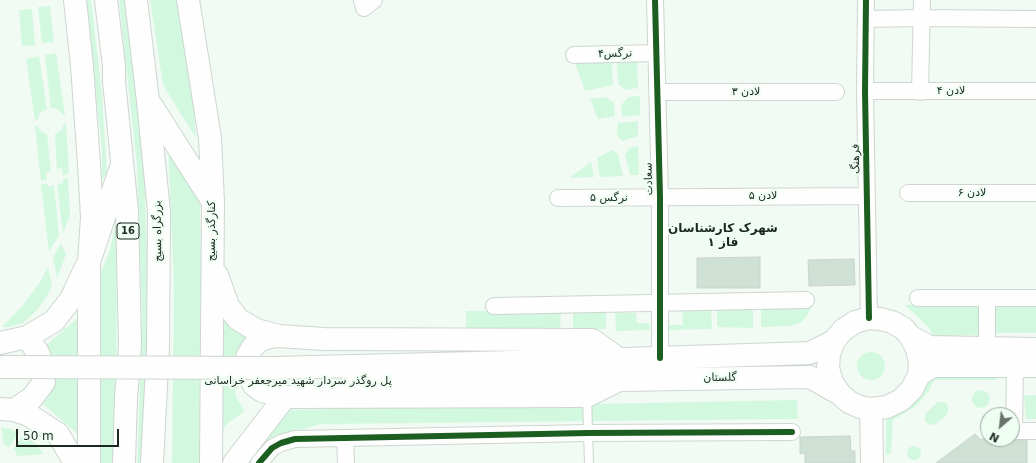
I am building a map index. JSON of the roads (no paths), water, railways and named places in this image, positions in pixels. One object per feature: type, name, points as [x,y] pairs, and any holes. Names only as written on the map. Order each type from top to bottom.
[{"type":"main road","points":[[75,0],[82,66],[92,217],[89,262],[89,463]]},
{"type":"main road","name":"16","points":[[106,0],[127,211],[130,345],[126,398],[124,463]]},
{"type":"main road","name":"بزرگراه بسیج","points":[[136,0],[159,212],[158,348],[152,463]]},
{"type":"main road","name":"کنارگذر بسیج","points":[[188,0],[210,138],[213,202],[211,463]]},
{"type":"main road","points":[[148,101],[213,202]]},
{"type":"main road","points":[[0,343],[27,337],[54,321],[71,299],[89,262],[123,161]]},
{"type":"main road","points":[[212,261],[228,306],[238,319],[256,330],[279,336]]},
{"type":"main road","points":[[869,318],[881,319],[892,322],[903,328],[911,337],[917,349],[920,362],[919,375],[912,389],[901,400],[887,407],[872,409],[849,402],[840,394],[832,382],[828,368],[829,354],[834,341],[843,330],[855,322],[869,318]]},
{"type":"main road","points":[[592,379],[285,398],[262,391],[254,385],[246,367],[252,348],[259,341],[269,337],[279,336],[324,339],[592,340],[620,370]]},
{"type":"main road","points":[[7,409],[32,398],[44,382],[44,367],[37,351],[27,337]]},
{"type":"main road","points":[[911,337],[930,347],[1036,350]]},
{"type":"main road","name":"گلستان","points":[[592,379],[660,358],[810,353],[834,341]]},
{"type":"main road","points":[[919,375],[933,366],[1026,365]]},
{"type":"main road","name":"پل روگذر سردار شهید میرجعفر خراسانی","points":[[0,367],[272,374],[592,379]]},
{"type":"main road","name":"گلستان","points":[[620,370],[810,377],[840,394]]},
{"type":"main road","name":"پل روگذر سردار شهید میرجعفر خراسانی","points":[[0,382],[272,374]]},
{"type":"main road","points":[[234,463],[285,398]]},
{"type":"main road","points":[[7,409],[29,415],[58,434],[75,463]]},
{"type":"main road","points":[[872,409],[872,463]]},
{"type":"street","name":"سعادت","points":[[655,0],[660,197],[660,358]]},
{"type":"street","name":"فرهنگ","points":[[866,0],[867,19],[865,92],[869,318]]},
{"type":"street","points":[[920,92],[922,0]]},
{"type":"street","points":[[867,19],[1036,19]]},
{"type":"street","name":"نرگس۴","points":[[574,55],[656,53]]},
{"type":"street","name":"لادن ۴","points":[[865,92],[1036,91]]},
{"type":"street","name":"لادن ۳","points":[[657,92],[836,92]]},
{"type":"street","name":"لادن ۶","points":[[908,193],[1036,193]]},
{"type":"street","name":"لادن ۵","points":[[660,197],[866,196]]},
{"type":"street","name":"نرگس ۵","points":[[558,198],[660,197]]},
{"type":"street","points":[[918,298],[1036,298]]},
{"type":"street","points":[[987,298],[987,348]]},
{"type":"street","points":[[494,306],[806,300]]},
{"type":"street","points":[[1026,365],[1014,430],[1036,431]]},
{"type":"street","points":[[259,463],[272,448],[281,443],[295,439],[588,433],[792,432]]},
{"type":"street","points":[[345,438],[346,463]]},
{"type":"lane","points":[[589,463],[588,433],[592,379]]},
{"type":"district","name":"شهرک کارشناسان فاز ۱","points":[[723,236]]}]
